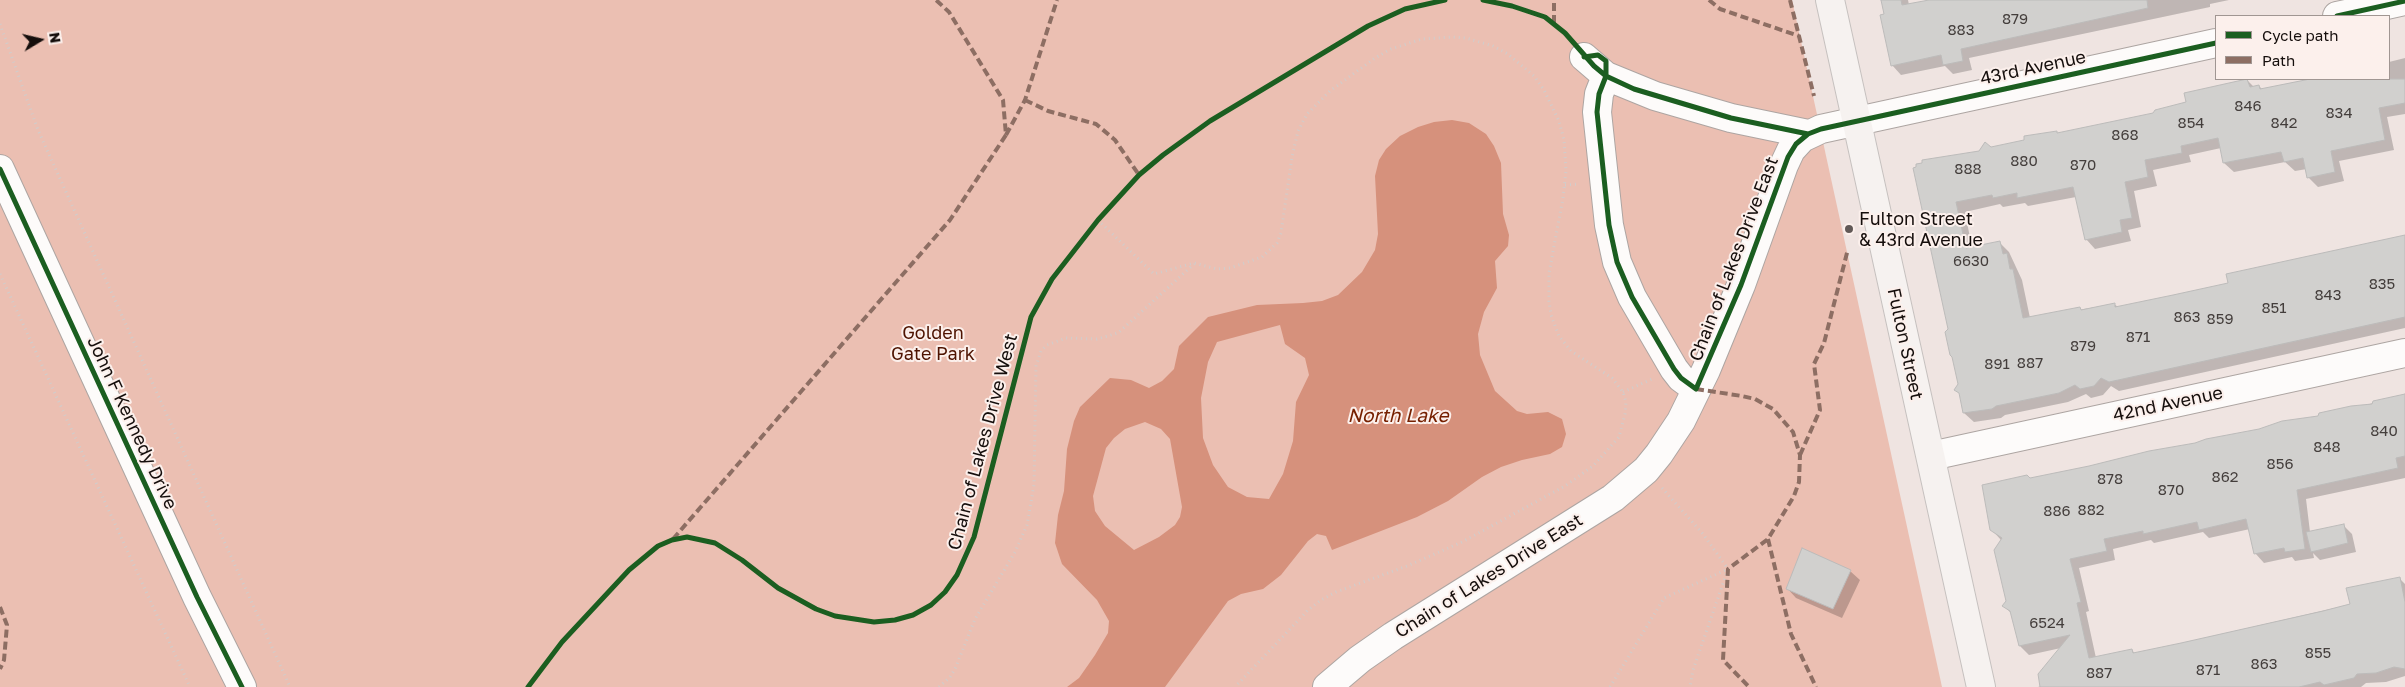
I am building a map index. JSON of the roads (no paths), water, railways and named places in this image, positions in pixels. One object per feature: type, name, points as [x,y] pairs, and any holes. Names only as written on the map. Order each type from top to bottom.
[{"type":"main road","name":"Fulton Street","points":[[1830,0],[1981,687]]},
{"type":"street","points":[[2342,15],[2405,1]]},
{"type":"street","name":"43rd Avenue","points":[[1856,121],[2215,43]]},
{"type":"street","points":[[1584,57],[1606,76],[1634,89],[1682,105],[1761,126],[1808,134]]},
{"type":"street","points":[[1606,76],[1599,94],[1597,112],[1609,225],[1617,262],[1632,297],[1674,369],[1681,378],[1696,389]]},
{"type":"street","name":"Chain of Lakes Drive East","points":[[1327,687],[1360,659],[1393,636],[1605,503],[1646,470],[1670,438],[1696,389],[1741,285],[1788,157],[1796,144],[1808,134],[1856,121]]},
{"type":"street","name":"John F Kennedy Drive","points":[[0,169],[197,597],[242,687]]},
{"type":"street","name":"42nd Avenue","points":[[1931,456],[2405,353]]},
{"type":"water","name":"North Lake","points":[[1452,120],[1469,123],[1486,134],[1494,146],[1501,163],[1503,214],[1509,235],[1508,246],[1495,261],[1497,288],[1484,312],[1478,334],[1480,355],[1495,391],[1517,411],[1527,414],[1548,412],[1562,419],[1566,434],[1562,447],[1550,454],[1501,467],[1482,477],[1448,501],[1417,517],[1332,550],[1326,536],[1317,534],[1308,541],[1281,575],[1263,589],[1241,594],[1228,601],[1165,687],[1067,687],[1079,678],[1095,655],[1108,633],[1109,621],[1097,600],[1062,564],[1055,543],[1058,515],[1064,491],[1067,449],[1074,421],[1080,407],[1110,378],[1131,380],[1149,388],[1162,381],[1174,369],[1179,346],[1208,317],[1257,305],[1322,301],[1338,295],[1362,272],[1375,250],[1378,234],[1375,176],[1379,160],[1386,149],[1400,136],[1434,122]],"holes":[[[1280,325],[1285,344],[1305,358],[1309,375],[1296,402],[1293,441],[1283,474],[1269,499],[1247,497],[1228,487],[1213,465],[1203,438],[1201,398],[1208,362],[1217,342]],[[1145,422],[1161,429],[1170,439],[1182,507],[1180,517],[1175,525],[1159,537],[1134,550],[1105,526],[1095,511],[1093,496],[1106,448],[1125,429]]]},
{"type":"place","name":"Fulton Street & 43rd Avenue","points":[[1849,229]]},
{"type":"park label","name":"Golden Gate Park","points":[[933,343]]}]
